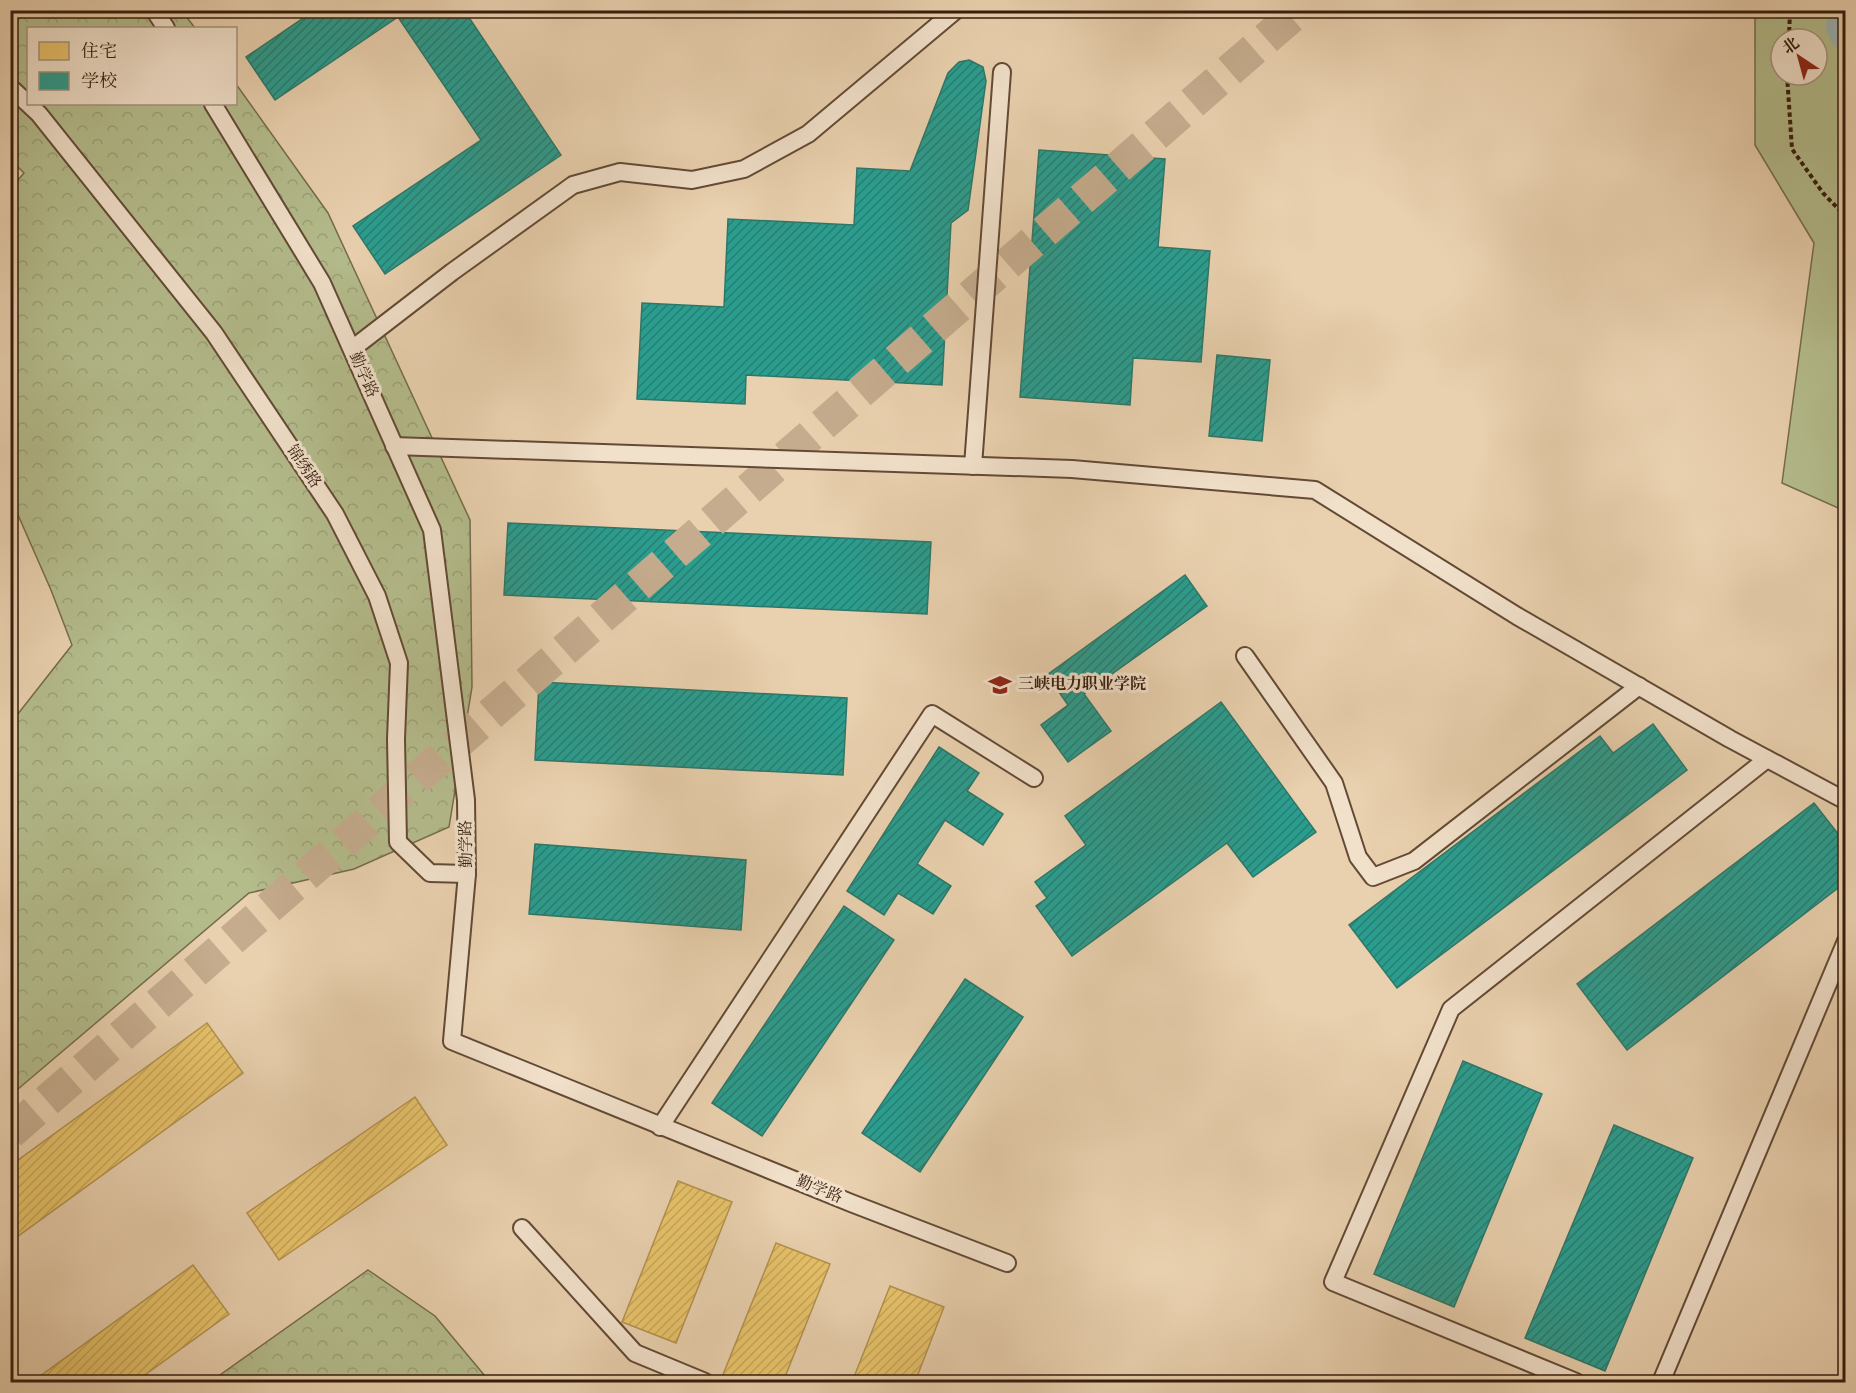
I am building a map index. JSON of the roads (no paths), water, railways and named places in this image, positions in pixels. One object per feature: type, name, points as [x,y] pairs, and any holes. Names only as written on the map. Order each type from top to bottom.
[{"type":"lane","points":[[154,10],[165,27]]},
{"type":"lane","points":[[352,349],[452,272],[573,185],[620,172],[692,180],[744,169],[808,134],[956,10]]},
{"type":"lane","points":[[973,466],[1002,72]]},
{"type":"lane","name":"锦绣路","points":[[10,87],[27,103]]},
{"type":"lane","name":"锦绣路","points":[[29,105],[39,114],[214,333],[335,514],[377,596],[399,663],[396,739],[398,842],[430,873],[467,874]]},
{"type":"lane","name":"勤学路","points":[[214,105],[322,283],[432,530],[466,800],[467,874],[452,1041],[851,1203],[1007,1263]]},
{"type":"lane","points":[[394,446],[1072,469],[1315,490],[1507,609],[1767,759],[1845,801]]},
{"type":"lane","points":[[1245,656],[1334,783],[1358,857],[1372,877],[1414,861],[1639,686]]},
{"type":"lane","points":[[660,1126],[932,714],[1034,778]]},
{"type":"lane","points":[[1576,1383],[1333,1282],[1451,1009],[1767,759]]},
{"type":"lane","points":[[1661,1383],[1845,940]]},
{"type":"lane","points":[[522,1228],[635,1353],[705,1383]]},
{"type":"waterway","points":[[1846,11],[1843,27],[1846,33]]},
{"type":"tunnel","points":[[10,1133],[1299,10]]},
{"type":"place","name":"三峡电力职业学院","points":[[1000,685]]}]
